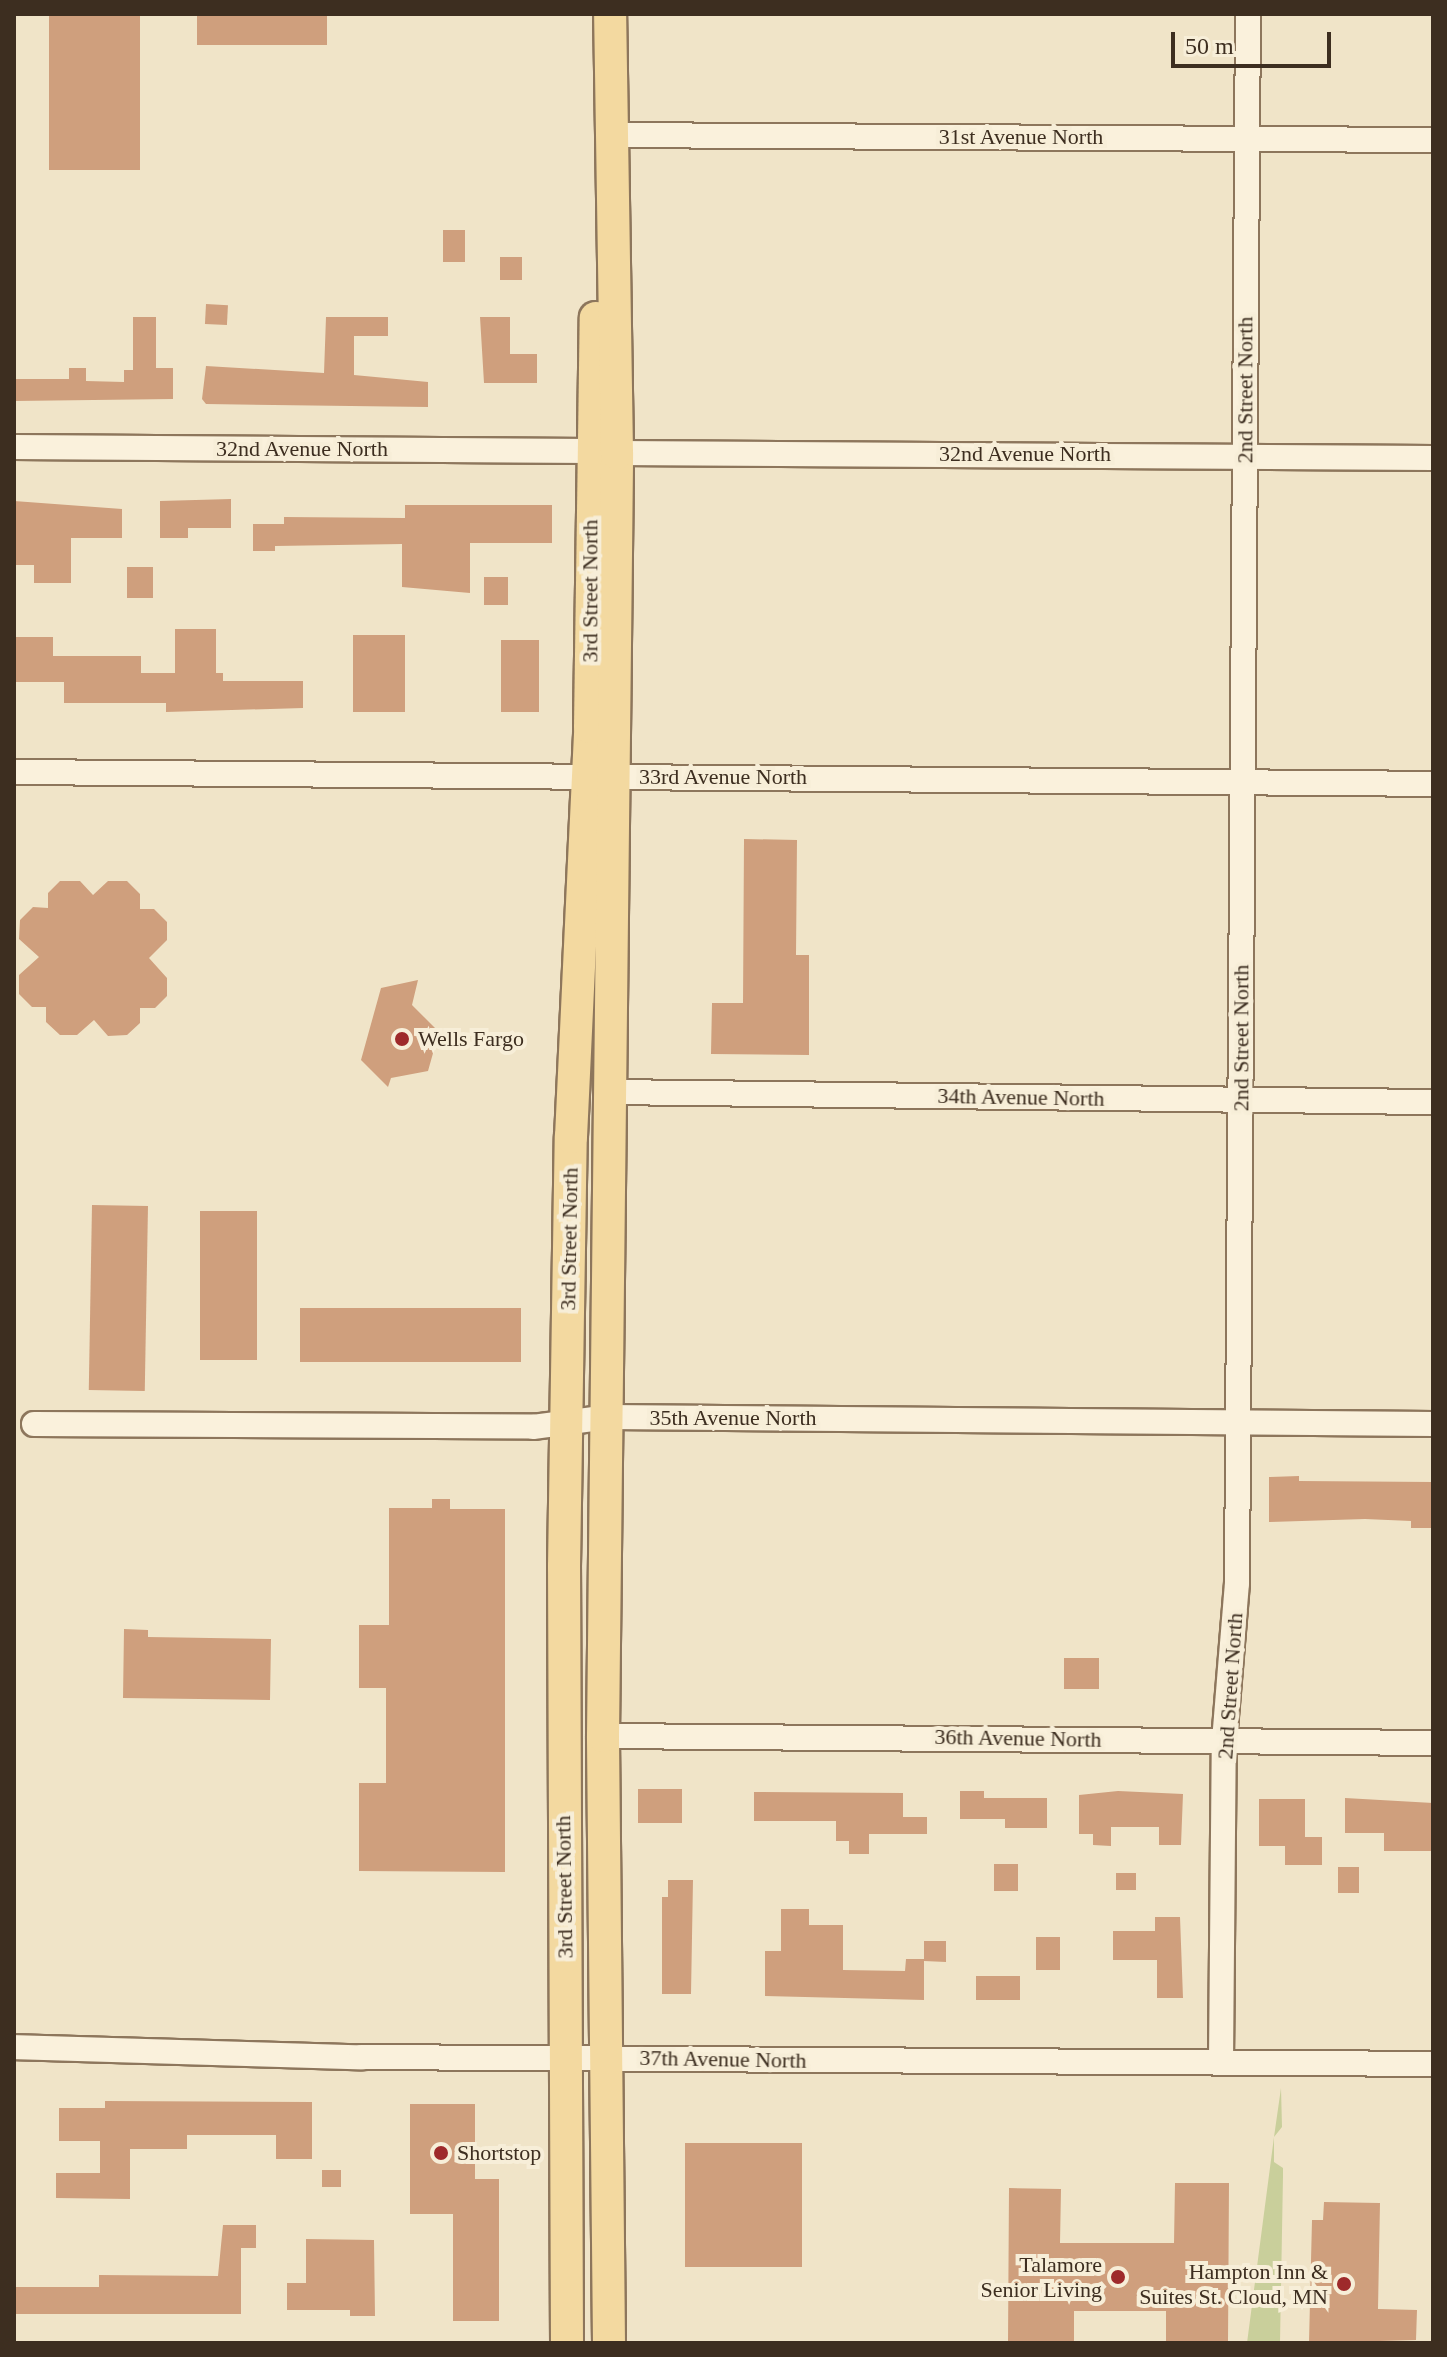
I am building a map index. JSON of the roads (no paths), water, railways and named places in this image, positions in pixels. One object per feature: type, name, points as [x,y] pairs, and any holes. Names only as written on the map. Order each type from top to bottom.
[{"type":"main road","name":"3rd Street North","points":[[609,2343],[603,1736],[609,1417],[609,1092],[600,776],[610,14]]},
{"type":"main road","name":"3rd Street North","points":[[567,2343],[566,1426],[571,1137],[600,776]]},
{"type":"street","name":"2nd Street North","points":[[1221,2062],[1224,1741],[1237,1583],[1248,14]]},
{"type":"street","name":"31st Avenue North","points":[[609,135],[1433,140]]},
{"type":"street","name":"32nd Avenue North","points":[[14,447],[1433,458]]},
{"type":"street","name":"33rd Avenue North","points":[[14,772],[1433,784]]},
{"type":"street","name":"34th Avenue North","points":[[609,1092],[1433,1102]]},
{"type":"street","name":"35th Avenue North","points":[[34,1424],[566,1426],[609,1417],[1433,1424]]},
{"type":"street","name":"36th Avenue North","points":[[603,1736],[1433,1743]]},
{"type":"street","name":"37th Avenue North","points":[[14,2047],[566,2057],[1433,2064]]},
{"type":"place","name":"Wells Fargo","points":[[402,1039]]},
{"type":"place","name":"Shortstop","points":[[441,2153]]},
{"type":"place","name":"Talamore Senior Living","points":[[1118,2277]]},
{"type":"place","name":"Hampton Inn & Suites St. Cloud, MN","points":[[1344,2284]]}]
